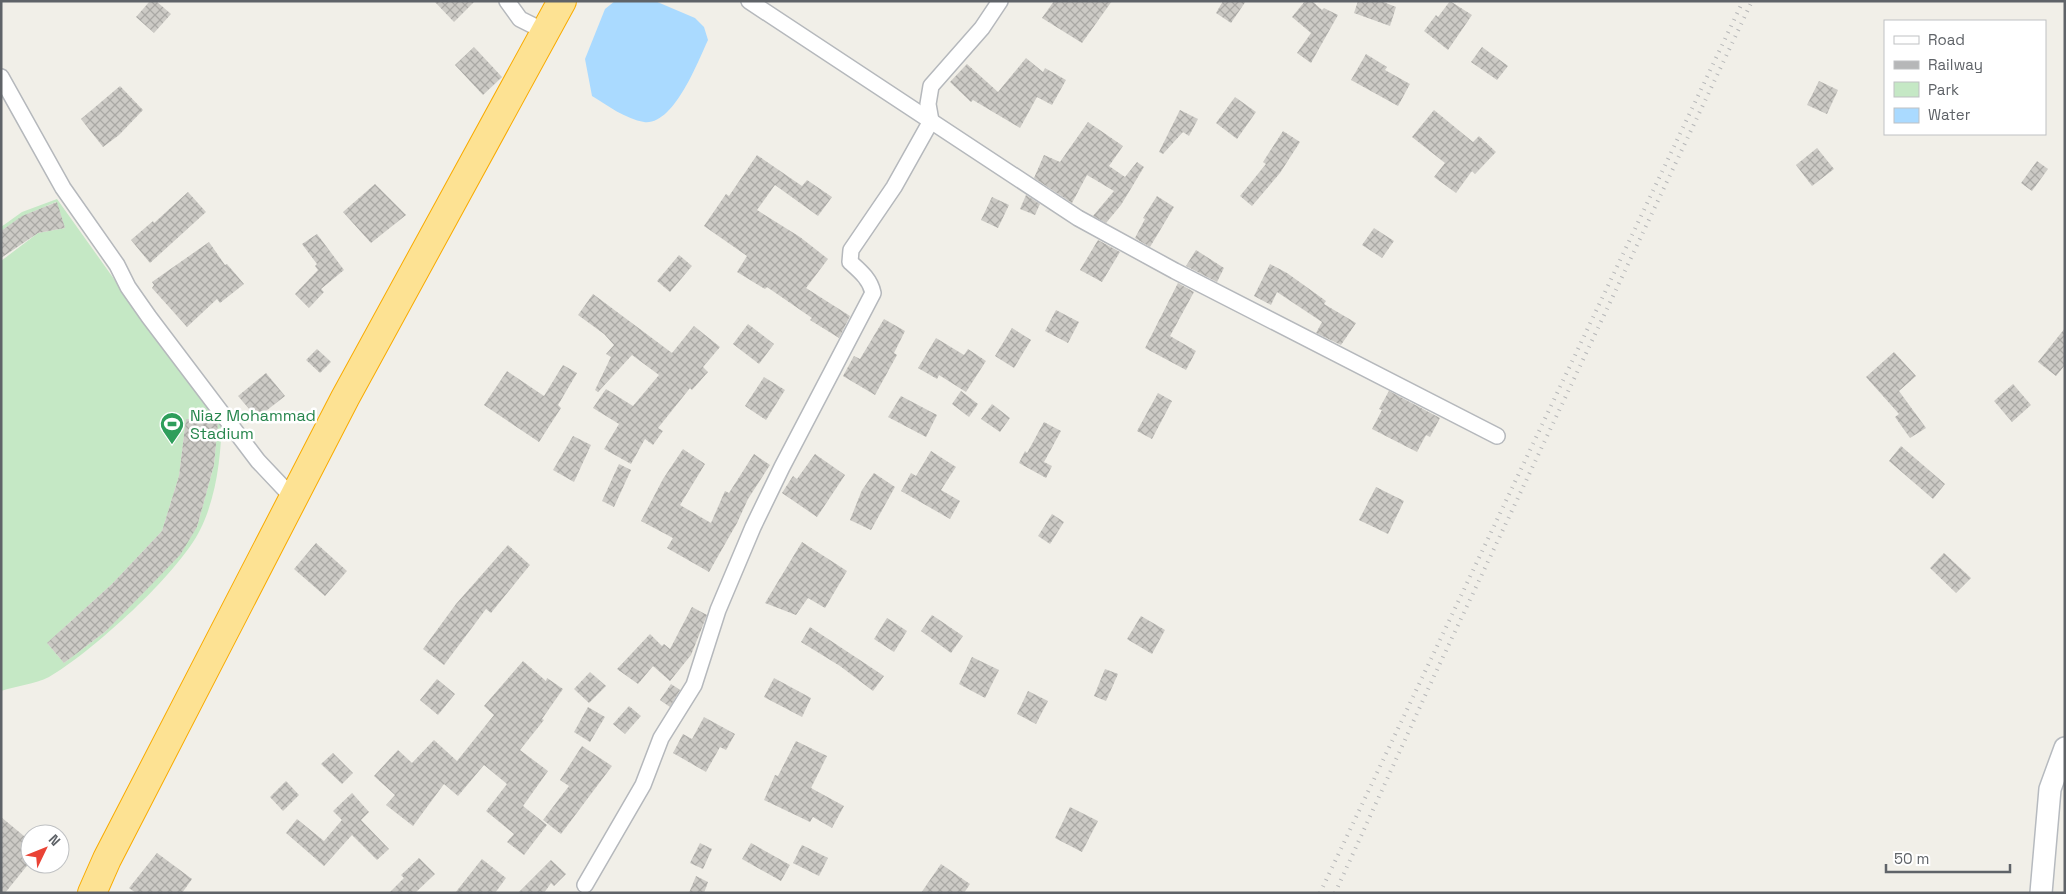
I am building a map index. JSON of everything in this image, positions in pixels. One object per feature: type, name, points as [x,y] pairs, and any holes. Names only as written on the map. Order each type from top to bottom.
[{"type":"highway","points":[[92,893],[107,858],[345,398],[562,1]]},
{"type":"street","points":[[507,1],[520,19],[546,32]]},
{"type":"street","points":[[749,1],[1078,218],[1175,271],[1498,436]]},
{"type":"street","points":[[585,886],[643,785],[661,738],[694,686],[718,610],[753,527],[790,450],[873,293],[872,285],[850,262],[850,250],[894,187],[931,121],[928,104],[931,86],[982,28],[1000,1]]},
{"type":"street","points":[[1,77],[64,188],[118,265],[128,287],[258,461],[293,498]]},
{"type":"street","points":[[2041,893],[2050,789],[2065,748]]},
{"type":"green space","points":[[57,199],[166,352],[222,418],[217,475],[206,517],[189,548],[173,568],[132,611],[88,650],[49,677],[1,691],[1,261],[38,233],[65,228],[56,202],[23,216],[1,231],[1,227],[22,212]],"holes":[[[186,420],[218,420],[214,465],[197,527],[106,631],[64,663],[47,643],[112,584],[162,531],[179,476]]]},
{"type":"water","points":[[615,1],[655,1],[695,18],[704,27],[708,40],[684,90],[665,114],[655,120],[644,122],[631,118],[617,112],[592,96],[585,59],[605,9]]},
{"type":"building","points":[[150,1],[156,1],[171,14],[154,33],[136,17]]},
{"type":"building","points":[[434,1],[475,1],[454,22]]},
{"type":"building","points":[[1054,1],[1112,1],[1082,43],[1042,18]]},
{"type":"building","points":[[1223,1],[1246,1],[1231,23],[1216,13]]},
{"type":"building","points":[[1305,1],[1312,1],[1322,10],[1324,8],[1338,15],[1311,63],[1297,53],[1311,33],[1292,17]]},
{"type":"building","points":[[1358,1],[1381,1],[1396,7],[1390,26],[1354,13]]},
{"type":"building","points":[[1450,1],[1472,15],[1448,50],[1424,31]]},
{"type":"building","points":[[474,47],[502,77],[483,95],[455,65]]},
{"type":"building","points":[[1482,47],[1508,66],[1497,80],[1471,62]]},
{"type":"building","points":[[1366,54],[1387,67],[1385,70],[1410,84],[1398,106],[1351,80]]},
{"type":"building","points":[[1026,58],[1043,72],[1045,68],[1066,80],[1052,105],[1037,97],[1020,128],[973,100],[971,102],[950,82],[967,64],[998,92]]},
{"type":"building","points":[[1819,81],[1838,90],[1827,114],[1807,105]]},
{"type":"building","points":[[120,86],[143,110],[119,135],[103,147],[81,119]]},
{"type":"building","points":[[1235,97],[1256,112],[1237,139],[1216,123]]},
{"type":"building","points":[[1180,110],[1198,119],[1189,136],[1183,132],[1163,154],[1159,152]]},
{"type":"building","points":[[1434,110],[1473,142],[1479,136],[1496,152],[1475,174],[1472,171],[1456,193],[1434,177],[1445,163],[1412,137]]},
{"type":"building","points":[[1088,122],[1123,146],[1109,166],[1125,177],[1137,162],[1144,167],[1121,205],[1106,223],[1093,216],[1114,191],[1087,175],[1072,203],[1034,178],[1044,155],[1060,162]]},
{"type":"building","points":[[1283,131],[1300,142],[1280,173],[1252,206],[1240,196],[1266,164],[1263,162]]},
{"type":"building","points":[[1817,148],[1834,169],[1812,186],[1796,165]]},
{"type":"building","points":[[757,155],[802,186],[807,180],[832,197],[818,216],[775,185],[757,210],[800,237],[828,259],[806,288],[850,316],[839,338],[810,320],[812,318],[767,287],[765,289],[737,272],[747,256],[704,226],[726,194],[729,196]]},
{"type":"building","points":[[2037,161],[2048,169],[2032,191],[2021,183]]},
{"type":"building","points":[[375,184],[406,215],[371,243],[343,212]]},
{"type":"building","points":[[188,192],[206,212],[150,263],[131,240],[153,221],[154,223]]},
{"type":"building","points":[[1026,195],[1040,204],[1035,215],[1020,209]]},
{"type":"building","points":[[1157,196],[1174,207],[1150,247],[1135,238],[1145,219],[1143,218]]},
{"type":"building","points":[[992,197],[1009,205],[998,228],[981,220]]},
{"type":"building","points":[[57,202],[65,228],[38,233],[1,258],[1,231],[22,216]]},
{"type":"building","points":[[1374,228],[1394,241],[1382,258],[1362,245]]},
{"type":"building","points":[[317,234],[344,270],[321,289],[324,292],[309,308],[295,294],[318,270],[315,266],[317,264],[302,244]]},
{"type":"building","points":[[1098,240],[1120,252],[1102,282],[1080,270]]},
{"type":"building","points":[[209,242],[225,265],[227,264],[244,284],[220,303],[217,299],[187,327],[152,288],[154,285],[152,282]]},
{"type":"building","points":[[1196,250],[1224,268],[1217,282],[1186,266]]},
{"type":"building","points":[[679,255],[692,266],[670,292],[657,281]]},
{"type":"building","points":[[1270,264],[1287,273],[1326,301],[1324,304],[1356,323],[1341,345],[1316,333],[1322,322],[1277,292],[1271,305],[1254,296]]},
{"type":"building","points":[[1178,283],[1194,292],[1170,336],[1196,351],[1186,370],[1145,348]]},
{"type":"building","points":[[593,294],[672,353],[694,326],[720,347],[703,367],[708,372],[692,390],[690,388],[658,428],[663,431],[653,445],[645,439],[631,464],[604,449],[619,424],[593,408],[606,389],[633,406],[659,375],[632,355],[598,392],[595,390],[611,357],[606,354],[614,345],[604,334],[578,315]]},
{"type":"building","points":[[1056,310],[1079,322],[1068,343],[1045,331]]},
{"type":"building","points":[[884,319],[905,331],[894,353],[897,355],[875,395],[843,376],[854,356],[860,359]]},
{"type":"building","points":[[748,324],[774,344],[759,364],[733,344]]},
{"type":"building","points":[[1012,328],[1031,340],[1014,368],[995,356]]},
{"type":"building","points":[[2065,328],[2065,365],[2056,376],[2038,362]]},
{"type":"building","points":[[936,338],[964,355],[968,349],[986,361],[966,392],[939,375],[937,379],[918,368]]},
{"type":"building","points":[[317,349],[331,362],[320,373],[306,360]]},
{"type":"building","points":[[1894,352],[1916,376],[1899,391],[1926,428],[1910,438],[1895,417],[1899,414],[1866,377]]},
{"type":"building","points":[[563,365],[577,373],[558,405],[561,408],[539,442],[484,405],[507,371],[544,396]]},
{"type":"building","points":[[266,373],[285,396],[257,418],[238,396]]},
{"type":"building","points":[[764,377],[785,390],[766,420],[745,406]]},
{"type":"building","points":[[2013,384],[2031,405],[2012,422],[1994,401]]},
{"type":"building","points":[[961,391],[978,404],[969,417],[952,404]]},
{"type":"building","points":[[1389,391],[1440,418],[1430,437],[1426,435],[1417,452],[1372,429],[1382,410],[1379,409]]},
{"type":"building","points":[[1158,393],[1172,401],[1152,439],[1137,431]]},
{"type":"building","points":[[901,396],[937,415],[926,437],[888,417]]},
{"type":"building","points":[[992,404],[1010,418],[1000,432],[981,419]]},
{"type":"building","points":[[186,419],[215,420],[218,423],[214,465],[197,527],[180,555],[153,583],[106,631],[64,663],[47,643],[112,584],[162,531],[179,476]]},
{"type":"building","points":[[1044,422],[1061,431],[1044,462],[1052,466],[1046,478],[1019,463],[1025,451],[1027,453]]},
{"type":"building","points":[[573,436],[591,445],[574,482],[553,470]]},
{"type":"building","points":[[1901,446],[1945,484],[1933,499],[1889,461]]},
{"type":"building","points":[[683,449],[705,464],[680,505],[711,523],[725,491],[729,493],[754,454],[770,465],[748,499],[737,523],[709,572],[667,548],[673,538],[641,521],[663,479]]},
{"type":"building","points":[[931,451],[956,467],[941,490],[960,501],[950,519],[901,491],[911,473],[916,476]]},
{"type":"building","points":[[815,454],[845,475],[817,517],[782,493],[793,476],[797,479]]},
{"type":"building","points":[[619,464],[631,470],[614,507],[602,501]]},
{"type":"building","points":[[874,473],[895,487],[871,530],[850,520],[862,490]]},
{"type":"building","points":[[1376,487],[1404,501],[1388,534],[1359,520]]},
{"type":"building","points":[[1052,514],[1064,522],[1050,544],[1038,536]]},
{"type":"building","points":[[802,542],[847,571],[825,608],[808,598],[796,615],[765,603]]},
{"type":"building","points":[[316,543],[347,571],[325,596],[294,569]]},
{"type":"building","points":[[508,545],[530,565],[491,613],[486,609],[444,665],[423,649],[456,604]]},
{"type":"building","points":[[1944,553],[1971,578],[1956,593],[1930,568]]},
{"type":"building","points":[[692,607],[707,615],[691,655],[670,681],[653,666],[638,684],[617,669],[650,634],[662,646],[664,644],[670,649]]},
{"type":"building","points":[[932,615],[963,636],[951,653],[921,631]]},
{"type":"building","points":[[1141,616],[1165,630],[1152,654],[1127,639]]},
{"type":"building","points":[[887,618],[907,631],[894,652],[874,639]]},
{"type":"building","points":[[810,627],[884,676],[873,691],[840,666],[801,642]]},
{"type":"building","points":[[972,657],[999,670],[985,698],[959,684]]},
{"type":"building","points":[[523,661],[546,681],[547,678],[563,689],[542,719],[544,720],[520,750],[548,771],[523,806],[547,825],[524,855],[507,842],[514,834],[486,811],[507,784],[484,765],[458,796],[444,784],[413,826],[386,805],[395,795],[374,776],[398,750],[412,763],[434,740],[457,761],[494,715],[484,706]]},
{"type":"building","points":[[1105,669],[1118,674],[1106,701],[1094,696]]},
{"type":"building","points":[[590,672],[606,686],[589,703],[574,689]]},
{"type":"building","points":[[774,678],[811,698],[802,717],[764,697]]},
{"type":"building","points":[[437,679],[455,694],[438,715],[420,700]]},
{"type":"building","points":[[671,684],[680,690],[670,707],[660,700]]},
{"type":"building","points":[[1028,691],[1048,701],[1036,724],[1017,714]]},
{"type":"building","points":[[629,706],[641,716],[625,734],[613,724]]},
{"type":"building","points":[[588,707],[605,717],[590,742],[574,732]]},
{"type":"building","points":[[704,717],[735,734],[726,750],[720,747],[706,772],[673,753],[683,734],[692,739]]},
{"type":"building","points":[[796,741],[827,756],[811,788],[844,806],[832,828],[813,817],[810,822],[764,800],[775,775],[778,776]]},
{"type":"building","points":[[582,746],[612,766],[561,834],[543,820],[569,786],[560,780]]},
{"type":"building","points":[[333,753],[353,773],[342,784],[321,764]]},
{"type":"building","points":[[286,781],[299,795],[283,811],[270,797]]},
{"type":"building","points":[[352,793],[369,812],[361,820],[389,849],[377,860],[352,835],[324,866],[286,833],[297,819],[324,841],[342,820],[333,811]]},
{"type":"building","points":[[1070,807],[1098,821],[1082,852],[1055,838]]},
{"type":"building","points":[[1,817],[20,833],[20,874],[5,893],[1,893]]},
{"type":"building","points":[[700,843],[712,849],[703,869],[690,863]]},
{"type":"building","points":[[751,843],[790,865],[781,881],[742,859]]},
{"type":"building","points":[[802,845],[828,858],[819,876],[793,863]]},
{"type":"building","points":[[157,853],[192,879],[182,893],[136,893],[129,888]]},
{"type":"building","points":[[419,858],[435,874],[415,893],[389,893],[404,878],[401,875]]},
{"type":"building","points":[[482,859],[506,878],[495,893],[455,893]]},
{"type":"building","points":[[551,860],[566,874],[554,886],[551,883],[544,893],[518,893]]},
{"type":"building","points":[[941,864],[970,884],[964,893],[921,893]]},
{"type":"building","points":[[696,876],[708,882],[704,893],[689,893]]},
{"type":"railway","points":[[1320,893],[1743,1]]},
{"type":"railway","points":[[1335,893],[1435,674],[1752,1]]},
{"type":"place","name":"Niaz Mohammad Stadium","points":[[172,445]]}]
